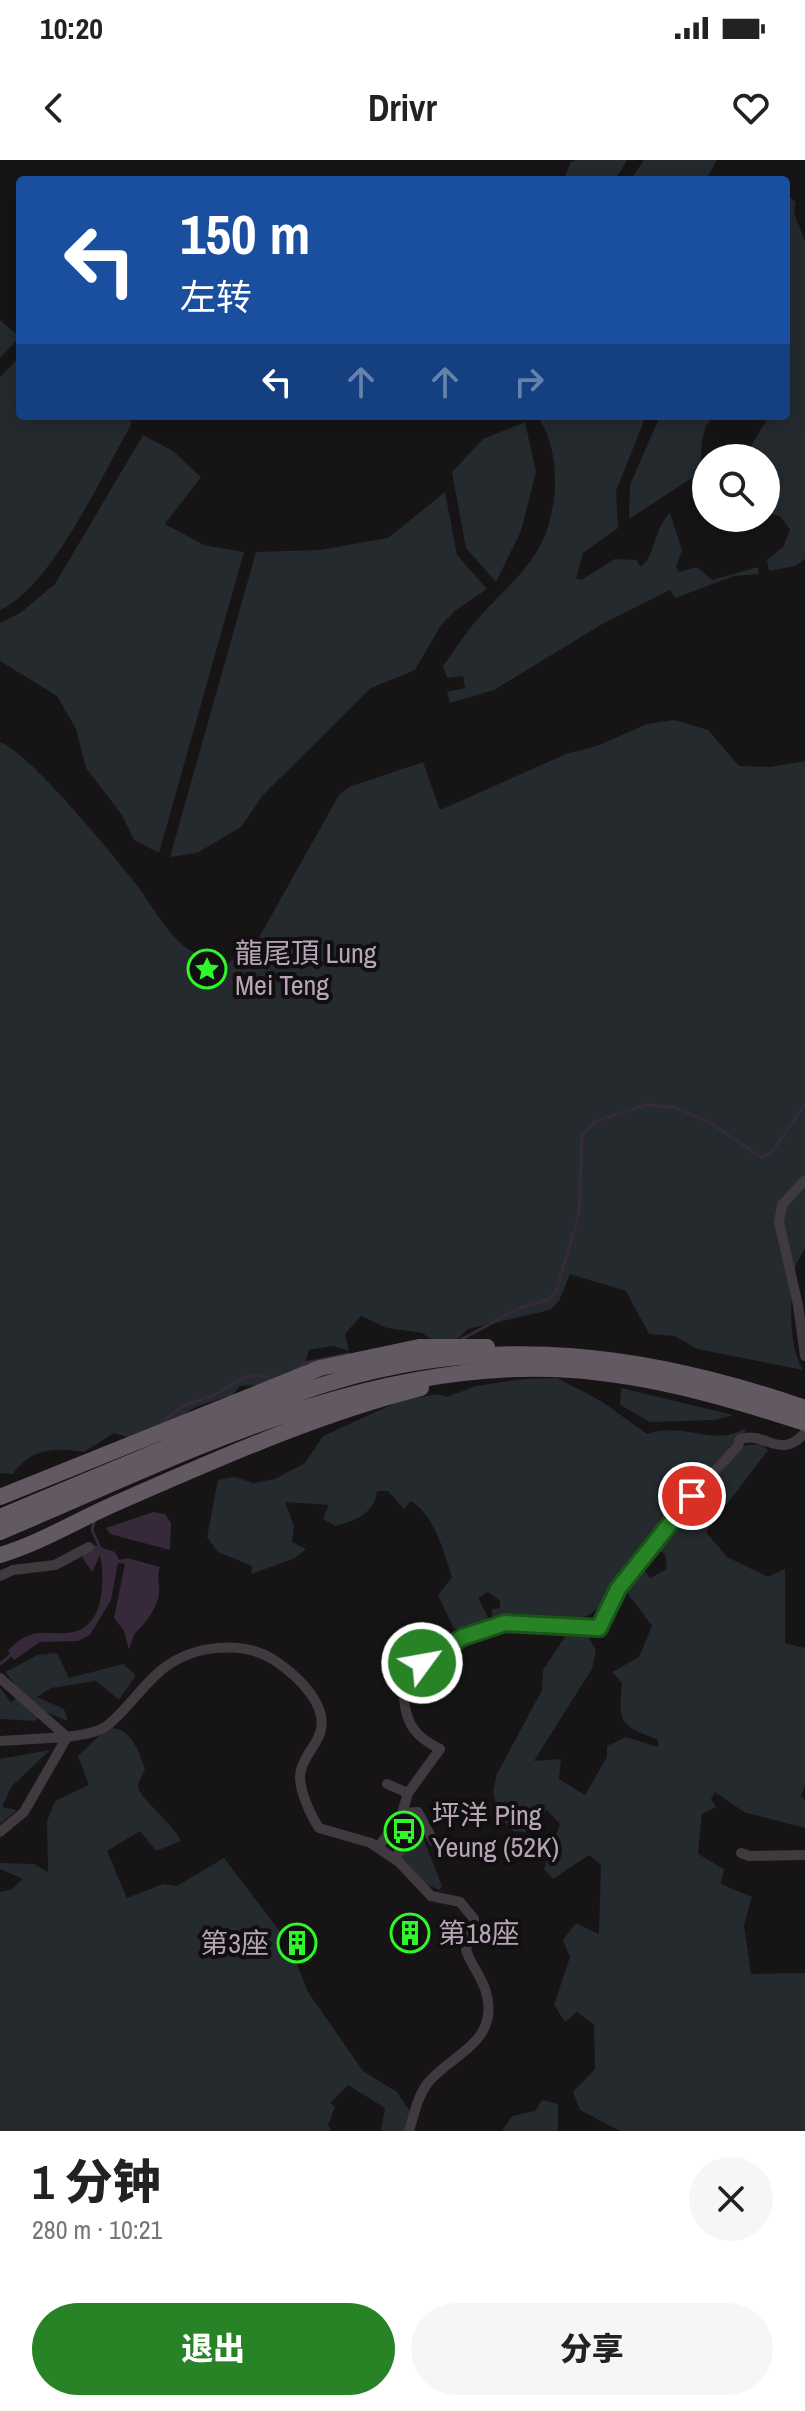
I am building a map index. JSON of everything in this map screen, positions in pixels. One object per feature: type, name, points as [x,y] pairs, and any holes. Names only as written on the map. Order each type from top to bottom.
[{"type":"highway","points":[[0,1497],[320,1368],[419,1347],[479,1362],[662,1382],[803,1419]]},
{"type":"highway","points":[[0,1517],[318,1386],[386,1368],[565,1354],[678,1369],[803,1419]]},
{"type":"highway","points":[[0,1532],[302,1408],[479,1362]]},
{"type":"highway","points":[[0,1555],[34,1544],[113,1505],[328,1416],[430,1385],[479,1362]]},
{"type":"street","points":[[805,1180],[782,1205],[779,1222],[798,1305],[805,1356]]},
{"type":"street","points":[[395,1859],[403,1845],[408,1793],[440,1749],[411,1730],[407,1719],[404,1692],[422,1663],[463,1637],[505,1623],[599,1628],[618,1589],[691,1497],[738,1446],[740,1439],[756,1437],[778,1447],[789,1445],[803,1419]]},
{"type":"street","points":[[0,1576],[13,1570],[55,1565],[89,1547]]},
{"type":"street","points":[[0,1741],[67,1737],[108,1725],[166,1666],[202,1652],[237,1647],[264,1654],[284,1667],[321,1711],[319,1736],[301,1773],[319,1828],[378,1847],[395,1859],[431,1896],[460,1902],[474,1921],[466,1950],[488,2001],[479,2034],[466,2054],[428,2084],[416,2106],[409,2131]]},
{"type":"street","points":[[0,1678],[67,1737]]},
{"type":"street","points":[[0,1832],[24,1812],[67,1737]]},
{"type":"street","points":[[387,1784],[408,1793]]},
{"type":"street","points":[[378,1847],[404,1813],[418,1812],[434,1842]]},
{"type":"street","points":[[741,1853],[805,1855]]},
{"type":"shaded area","points":[[627,160],[617,176],[565,176],[571,162]]},
{"type":"shaded area","points":[[644,160],[717,160],[708,176],[633,176]]},
{"type":"shaded area","points":[[790,197],[796,202],[794,213],[805,241],[805,559],[795,566],[769,571],[767,560],[783,547],[790,530],[781,517],[780,444],[752,444],[767,420],[790,420]]},
{"type":"shaded area","points":[[0,320],[16,334],[16,341],[0,358]]},
{"type":"shaded area","points":[[16,360],[16,420],[129,420],[132,423],[57,554],[19,598],[0,610],[0,377]]},
{"type":"shaded area","points":[[539,420],[644,420],[616,491],[618,528],[583,553],[576,578],[581,580],[615,559],[636,560],[641,567],[670,513],[682,550],[676,567],[679,572],[697,567],[712,580],[758,567],[759,574],[734,576],[675,598],[670,590],[604,623],[494,690],[450,703],[447,692],[465,688],[463,676],[447,678],[443,666],[477,620],[536,553],[548,526],[555,477],[554,460]]},
{"type":"shaded area","points":[[658,420],[710,420],[702,444],[692,444],[692,478],[629,519],[630,485]]},
{"type":"shaded area","points":[[525,422],[536,472],[521,531],[496,582],[466,548],[452,472],[483,439]]},
{"type":"shaded area","points":[[143,435],[173,451],[201,477],[165,524],[204,545],[244,552],[159,853],[134,840],[122,815],[86,768],[76,729],[57,696],[0,661],[0,623],[20,613],[55,584]]},
{"type":"shaded area","points":[[445,492],[457,555],[487,589],[456,610],[441,625],[415,670],[371,688],[263,795],[241,827],[197,853],[170,857],[256,552],[319,550],[388,538]]},
{"type":"shaded area","points":[[674,720],[708,730],[739,766],[769,767],[805,761],[805,1249],[795,1269],[791,1309],[795,1349],[803,1370],[697,1349],[675,1336],[649,1334],[626,1291],[570,1274],[559,1301],[550,1310],[468,1329],[444,1352],[443,1347],[422,1333],[387,1328],[361,1316],[345,1334],[349,1351],[333,1346],[309,1350],[303,1370],[260,1385],[240,1386],[233,1395],[195,1407],[138,1446],[127,1437],[114,1433],[84,1452],[44,1451],[27,1459],[13,1474],[0,1473],[0,742],[30,764],[71,806],[136,884],[173,936],[202,955],[186,969],[227,964],[257,941],[339,795],[349,787],[423,762],[440,810],[566,754],[597,746],[647,724]]},
{"type":"shaded area","points":[[557,1378],[601,1401],[647,1434],[674,1430],[722,1436],[746,1428],[738,1446],[761,1444],[768,1450],[706,1532],[727,1557],[768,1577],[785,1569],[785,1643],[805,1648],[805,1786],[801,1796],[805,1800],[805,1828],[744,1812],[715,1792],[711,1799],[716,1807],[702,1814],[698,1854],[724,1869],[721,1884],[752,1897],[744,1925],[751,1974],[805,1973],[805,2131],[620,2131],[580,2110],[573,2092],[595,2069],[594,2025],[577,2012],[565,2022],[554,2005],[570,1957],[563,1940],[576,1923],[599,1934],[601,1865],[589,1855],[553,1879],[544,1869],[560,1824],[547,1810],[526,1832],[513,1831],[499,1816],[493,1792],[497,1774],[542,1690],[543,1670],[570,1629],[588,1637],[596,1650],[592,1669],[534,1761],[561,1759],[559,1779],[585,1795],[607,1757],[607,1746],[626,1737],[658,1747],[658,1740],[636,1731],[624,1721],[622,1683],[612,1672],[639,1657],[652,1626],[621,1584],[588,1615],[561,1621],[532,1616],[492,1617],[492,1609],[500,1608],[500,1601],[488,1592],[478,1598],[488,1617],[482,1623],[454,1629],[438,1595],[452,1577],[437,1534],[419,1507],[411,1501],[404,1509],[388,1491],[377,1491],[368,1511],[336,1526],[323,1519],[329,1505],[285,1502],[294,1526],[292,1542],[306,1549],[295,1558],[251,1574],[252,1566],[218,1552],[207,1537],[218,1480],[235,1477],[253,1483],[275,1479],[305,1463],[323,1436],[402,1400],[438,1394],[447,1397],[476,1386]],"holes":[[[651,1546],[665,1554],[667,1569],[650,1578],[639,1563]]]},
{"type":"shaded area","points":[[621,1388],[733,1415],[716,1420],[650,1422],[620,1405]]},
{"type":"shaded area","points":[[153,1512],[165,1514],[171,1523],[170,1550],[110,1534],[106,1528]]},
{"type":"shaded area","points":[[94,1545],[115,1552],[119,1560],[127,1558],[160,1567],[156,1604],[134,1634],[129,1650],[124,1631],[114,1618],[125,1564],[118,1563],[111,1600],[90,1635],[78,1641],[40,1642],[14,1660],[8,1651],[24,1637],[39,1633],[73,1632],[91,1621],[100,1600],[102,1565],[100,1555],[92,1572],[82,1557]]},
{"type":"shaded area","points":[[57,1653],[69,1678],[123,1664],[136,1675],[119,1700],[96,1681],[51,1688],[37,1697],[64,1709],[68,1721],[46,1712],[34,1721],[0,1719],[0,1688],[11,1702],[23,1694],[5,1672],[38,1655]]},
{"type":"shaded area","points":[[114,1728],[131,1738],[140,1756],[145,1769],[138,1785],[139,1791],[181,1841],[156,1851],[140,1831],[107,1851],[127,1898],[163,1884],[177,1886],[224,1858],[288,1942],[308,1992],[363,2071],[397,2092],[411,2113],[410,2131],[381,2131],[385,2108],[348,2085],[330,2103],[335,2107],[328,2125],[331,2131],[0,2131],[0,1892],[12,1889],[23,1879],[0,1869],[0,1863],[34,1864],[48,1872],[47,1821],[55,1801],[89,1785],[78,1756],[102,1733]]},
{"type":"shaded area","points":[[50,1750],[12,1786],[2,1807],[17,1810],[0,1824],[0,1759]]},
{"type":"shaded area","points":[[415,1827],[422,1835],[442,1886],[439,1890],[422,1882],[401,1858],[408,1828]]},
{"type":"shaded area","points":[[542,2100],[558,2104],[558,2131],[502,2131],[512,2116],[535,2111]]},
{"type":"waterway","points":[[462,1339],[520,1308],[548,1300],[556,1292],[579,1214],[582,1135],[596,1121],[646,1105],[674,1107],[712,1124],[761,1157],[772,1152],[805,1104]]},
{"type":"waterway","points":[[296,1369],[305,1363],[349,1354]]},
{"type":"waterway","points":[[162,1423],[180,1408],[241,1379],[256,1375],[274,1381]]},
{"type":"waterway","points":[[94,1522],[92,1530],[102,1552]]},
{"type":"waterway","points":[[0,1664],[11,1655]]},
{"type":"place","name":"龍尾頂 Lung Mei Teng","points":[[207,969]]},
{"type":"place","name":"坪洋 Ping Yeung (52K)","points":[[404,1831]]},
{"type":"place","name":"第18座","points":[[410,1933]]},
{"type":"place","name":"第3座","points":[[297,1943]]},
{"type":"route","points":[[422,1663],[463,1637],[505,1623],[565,1629],[599,1628],[618,1589],[692,1496]]}]
